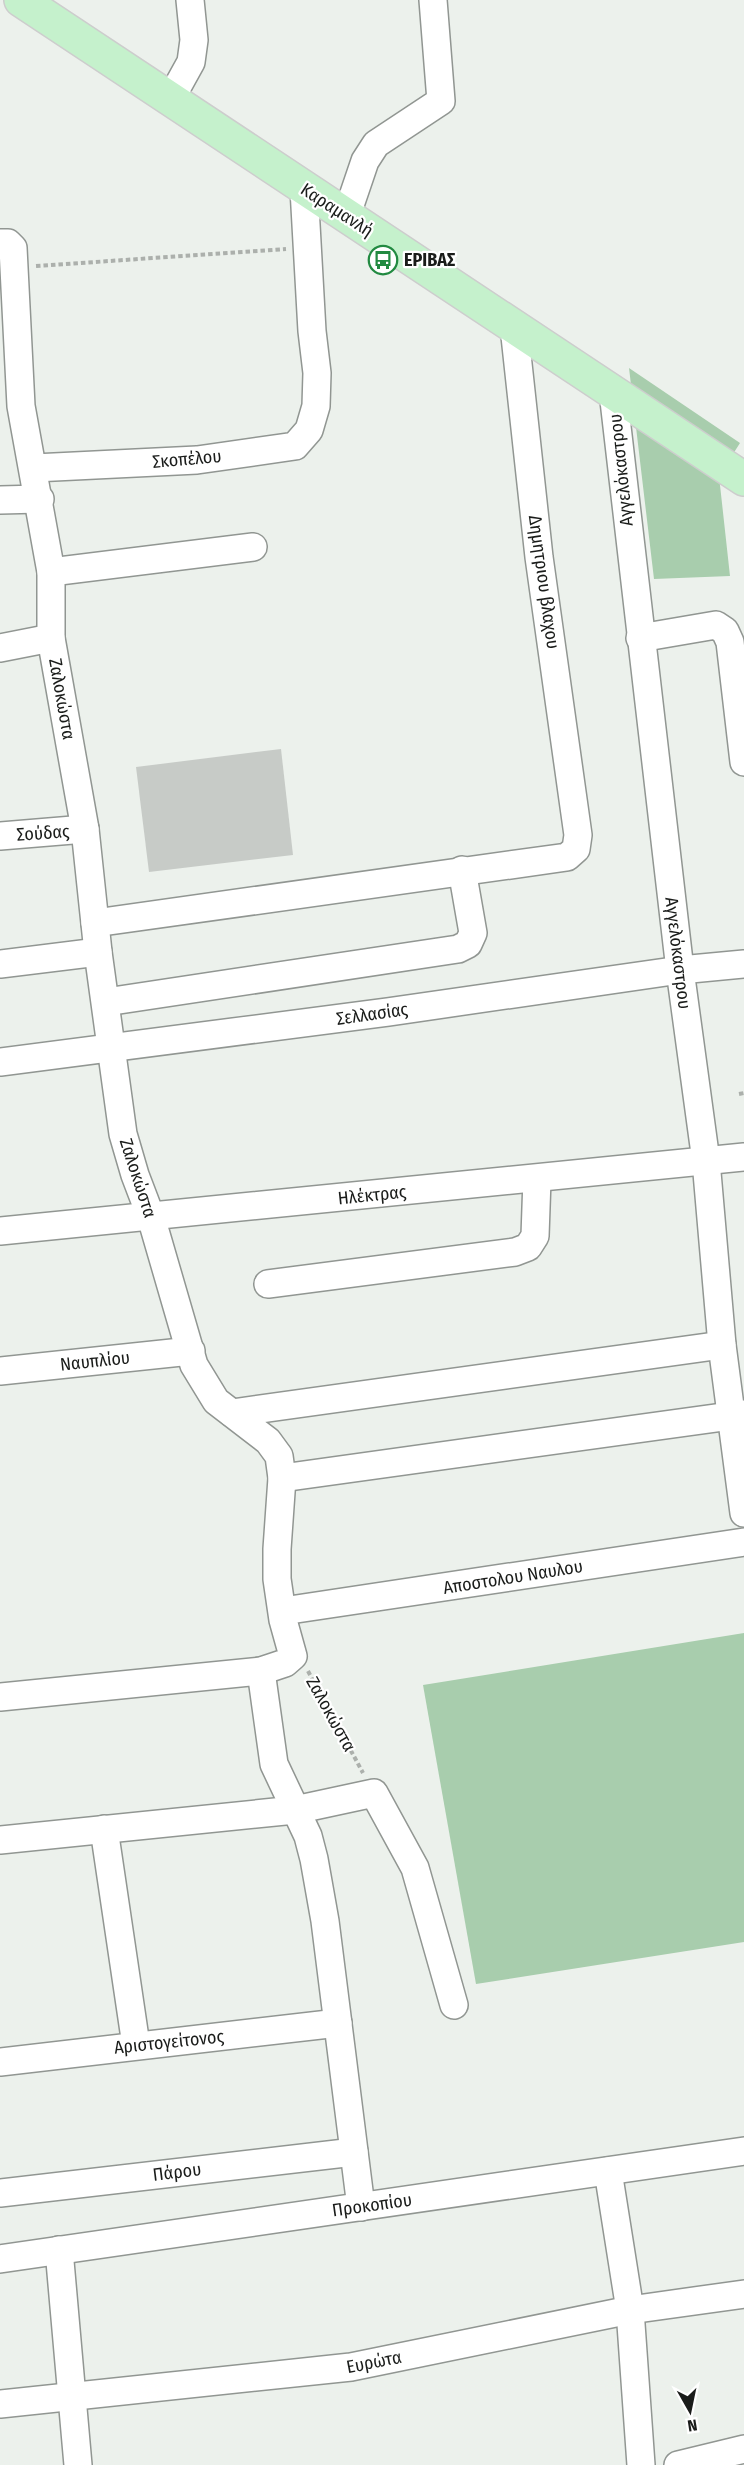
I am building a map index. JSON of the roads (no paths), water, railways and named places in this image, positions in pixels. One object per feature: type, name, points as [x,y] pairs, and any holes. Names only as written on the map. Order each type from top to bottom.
[{"type":"main road","name":"Καραμανλή","points":[[21,0],[744,479]]},
{"type":"street","points":[[170,100],[191,62],[194,40],[190,0]]},
{"type":"street","points":[[346,217],[365,161],[376,144],[441,101],[433,0]]},
{"type":"street","name":"Σκοπέλου","points":[[34,468],[197,460],[295,446],[309,430],[316,406],[317,373],[312,331],[304,189]]},
{"type":"street","name":"Ζαλοκώστα","points":[[8,251],[10,406],[34,468],[40,499],[51,572],[51,638],[86,830],[98,952],[127,1152],[151,1217],[194,1365],[216,1401],[268,1441],[279,1456],[282,1478],[277,1580],[293,1656],[285,1663],[261,1671]]},
{"type":"street","name":"Δημητριου βλαχου","points":[[462,870],[567,857],[576,849],[578,836],[539,557],[514,327]]},
{"type":"street","name":"Αγγελόκαστρου","points":[[613,392],[680,970],[706,1161],[722,1345],[738,1415],[744,1513]]},
{"type":"street","points":[[0,500],[40,499]]},
{"type":"street","points":[[51,572],[253,547]]},
{"type":"street","points":[[640,638],[716,625],[725,631],[730,642],[742,725],[744,762]]},
{"type":"street","points":[[0,648],[51,638]]},
{"type":"street","name":"Σούδας","points":[[0,836],[86,830]]},
{"type":"street","points":[[95,923],[462,870],[473,933],[468,944],[458,949],[106,1002]]},
{"type":"street","points":[[0,964],[98,952]]},
{"type":"street","name":"Σελλασίας","points":[[0,1062],[680,970],[744,964]]},
{"type":"street","name":"Ηλέκτρας","points":[[0,1231],[744,1157]]},
{"type":"street","points":[[268,1284],[515,1252],[528,1247],[535,1236],[537,1179]]},
{"type":"street","points":[[232,1413],[722,1345]]},
{"type":"street","name":"Ναυπλίου","points":[[0,1371],[191,1351]]},
{"type":"street","points":[[282,1478],[738,1415]]},
{"type":"street","name":"Αποστολου Ναυλου","points":[[283,1611],[744,1542]]},
{"type":"street","points":[[0,1697],[261,1671],[274,1764],[308,1836],[314,1859],[325,1921],[361,2207]]},
{"type":"street","points":[[0,1840],[296,1810],[374,1793],[415,1868],[454,2005]]},
{"type":"street","points":[[104,1829],[136,2045]]},
{"type":"street","name":"Αριστογείτονος","points":[[0,2062],[338,2023]]},
{"type":"street","name":"Προκοπίου","points":[[0,2259],[744,2151]]},
{"type":"street","name":"Πάρου","points":[[0,2193],[354,2152]]},
{"type":"street","points":[[608,2170],[630,2310],[641,2465]]},
{"type":"street","points":[[59,2250],[78,2465]]},
{"type":"street","name":"Ευρώτα","points":[[0,2404],[351,2367],[630,2310],[744,2294]]},
{"type":"street","points":[[678,2465],[744,2449]]},
{"type":"place","name":"ΕΡΙΒΑΣ","points":[[383,260]]}]
